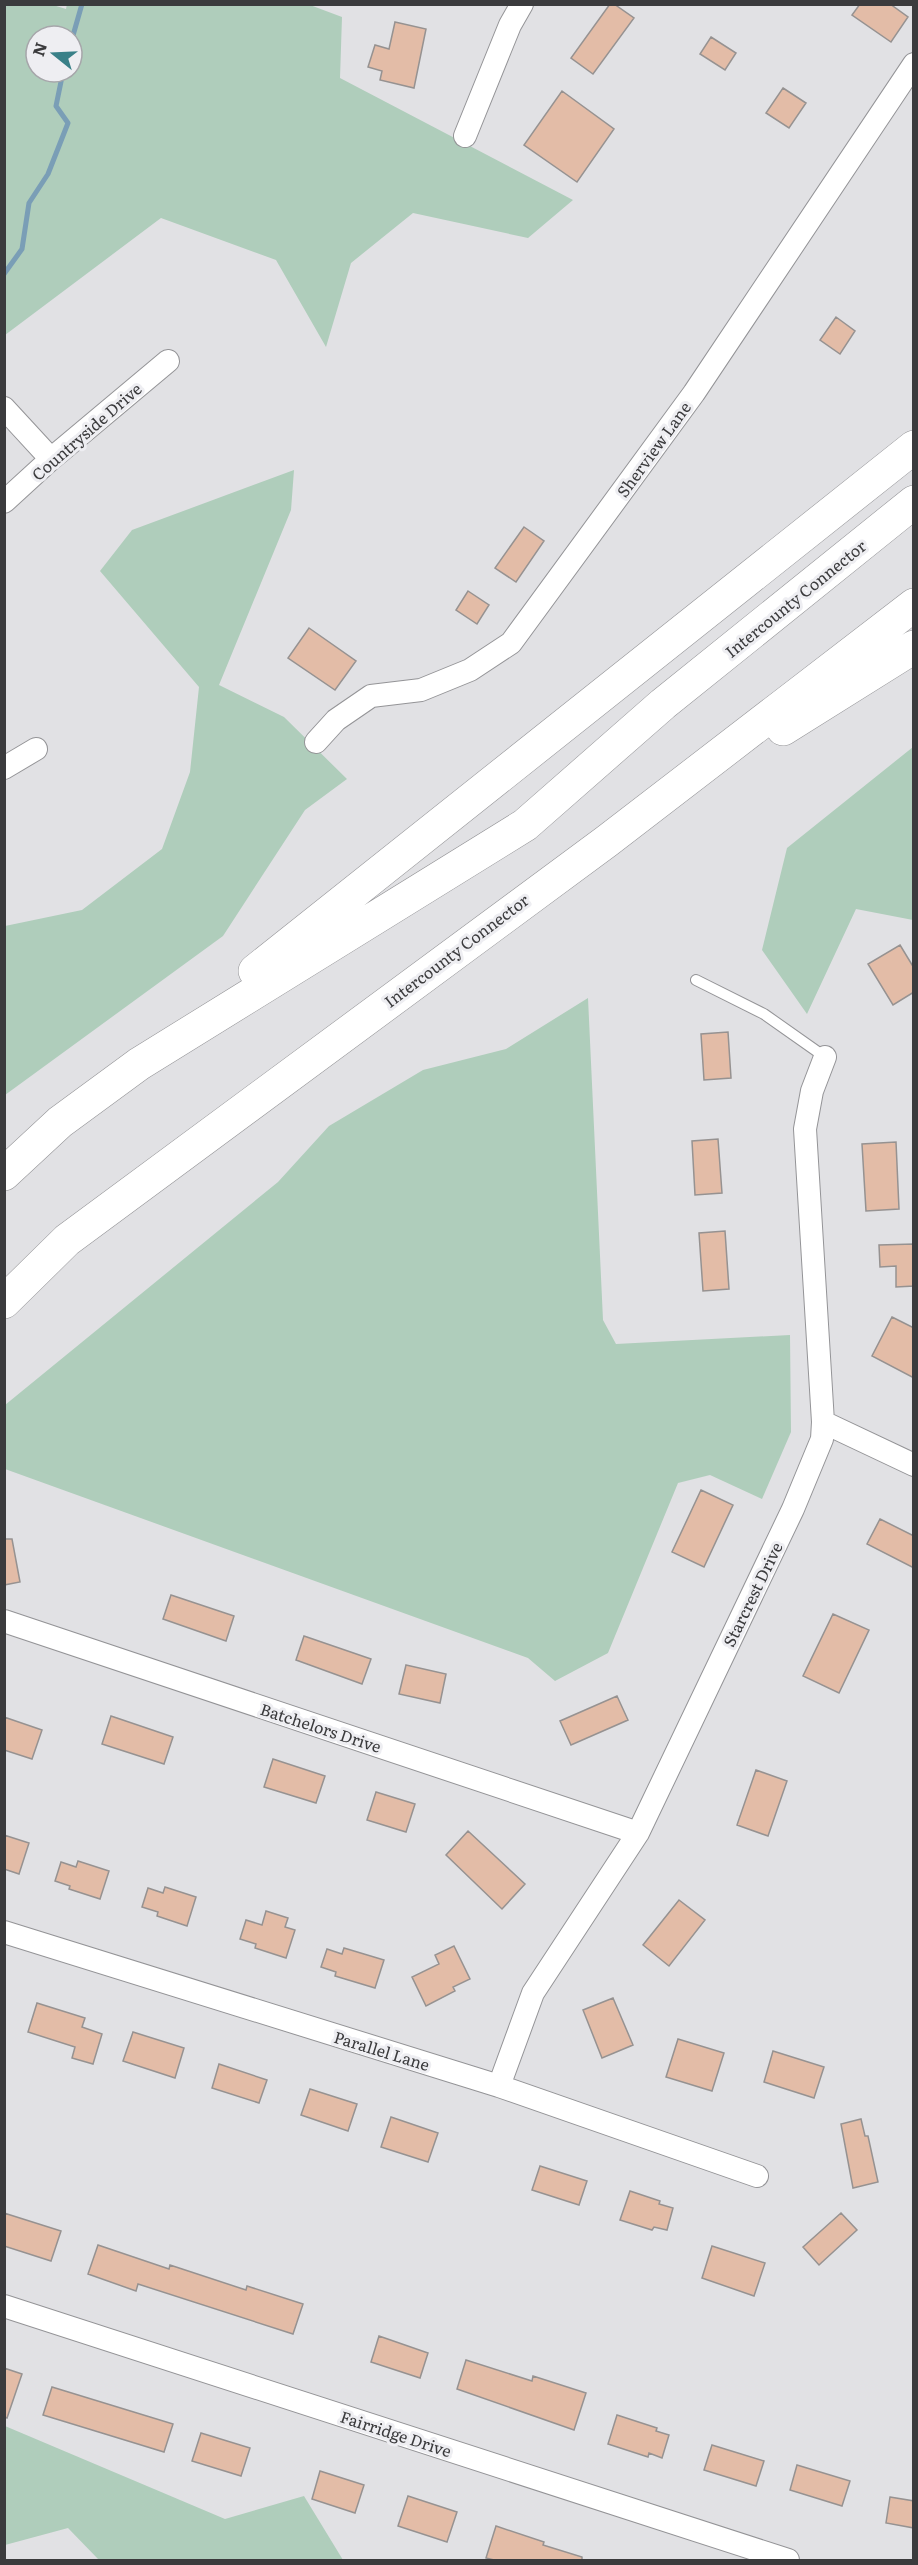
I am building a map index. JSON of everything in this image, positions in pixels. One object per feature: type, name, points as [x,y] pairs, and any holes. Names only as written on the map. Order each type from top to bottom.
[{"type":"highway","points":[[139,1064],[914,447]]},
{"type":"highway","name":"Intercounty Connector","points":[[4,1174],[60,1122],[139,1064],[525,825],[663,704],[914,502]]},
{"type":"highway","name":"Intercounty Connector","points":[[4,1302],[67,1240],[607,841],[914,605]]},
{"type":"highway","points":[[607,841],[914,647]]},
{"type":"street","points":[[465,136],[510,25],[522,4]]},
{"type":"street","name":"Sherview Lane","points":[[316,742],[336,720],[371,696],[421,690],[470,670],[511,643],[694,393],[914,64]]},
{"type":"street","name":"Countryside Drive","points":[[4,502],[51,459],[168,361]]},
{"type":"street","points":[[4,408],[51,459]]},
{"type":"street","points":[[4,768],[36,749]]},
{"type":"street","name":"Starcrest Drive","points":[[498,2086],[533,1993],[638,1833],[793,1509],[822,1439],[823,1422],[805,1129],[812,1091],[825,1058]]},
{"type":"street","points":[[823,1422],[914,1465]]},
{"type":"street","name":"Batchelors Drive","points":[[4,1621],[638,1833]]},
{"type":"street","name":"Parallel Lane","points":[[4,1932],[498,2086],[757,2176]]},
{"type":"street","name":"Fairridge Drive","points":[[4,2306],[788,2560]]},
{"type":"lane","points":[[696,980],[764,1014],[825,1058]]},
{"type":"green space","points":[[67,4],[310,5],[342,17],[340,78],[573,200],[528,238],[413,213],[351,263],[326,347],[276,260],[161,218],[5,335],[5,5],[53,5],[66,9]]},
{"type":"green space","points":[[294,470],[291,510],[219,685],[284,717],[347,779],[305,810],[223,936],[5,1095],[5,926],[82,910],[162,849],[190,772],[199,687],[100,571],[132,530]]},
{"type":"green space","points":[[913,747],[913,920],[856,909],[807,1014],[762,950],[787,848]]},
{"type":"green space","points":[[588,998],[603,1320],[616,1344],[790,1335],[791,1432],[762,1499],[710,1475],[678,1483],[608,1653],[555,1681],[528,1658],[5,1469],[5,1405],[278,1182],[329,1126],[423,1070],[506,1049]]},
{"type":"green space","points":[[5,2426],[225,2519],[304,2496],[343,2560],[99,2560],[68,2528],[5,2545]]},
{"type":"building","points":[[610,4],[614,4],[634,18],[593,74],[571,58]]},
{"type":"building","points":[[860,4],[890,4],[908,17],[891,42],[852,15]]},
{"type":"building","points":[[395,22],[426,29],[414,88],[380,80],[382,71],[368,67],[375,45],[389,49]]},
{"type":"building","points":[[711,37],[736,53],[725,70],[700,54]]},
{"type":"building","points":[[783,88],[806,103],[789,128],[766,113]]},
{"type":"building","points":[[562,91],[614,129],[577,182],[524,145]]},
{"type":"building","points":[[836,317],[855,331],[840,354],[820,340]]},
{"type":"building","points":[[524,527],[544,541],[516,582],[495,568]]},
{"type":"building","points":[[468,591],[489,605],[477,624],[456,610]]},
{"type":"building","points":[[309,628],[356,661],[335,690],[288,658]]},
{"type":"building","points":[[900,945],[914,968],[914,992],[893,1005],[868,964]]},
{"type":"building","points":[[728,1032],[731,1078],[704,1080],[701,1034]]},
{"type":"building","points":[[718,1139],[722,1193],[695,1195],[692,1141]]},
{"type":"building","points":[[896,1142],[899,1209],[866,1211],[862,1144]]},
{"type":"building","points":[[725,1231],[729,1289],[703,1291],[699,1233]]},
{"type":"building","points":[[914,1244],[914,1286],[896,1287],[896,1266],[880,1267],[879,1245]]},
{"type":"building","points":[[892,1317],[914,1328],[914,1378],[872,1356]]},
{"type":"building","points":[[701,1490],[733,1505],[704,1567],[672,1552]]},
{"type":"building","points":[[880,1519],[914,1536],[914,1568],[867,1544]]},
{"type":"building","points":[[4,1539],[12,1539],[20,1582],[4,1585]]},
{"type":"building","points":[[171,1595],[234,1616],[226,1641],[163,1619]]},
{"type":"building","points":[[833,1614],[869,1630],[839,1693],[803,1676]]},
{"type":"building","points":[[304,1636],[371,1659],[362,1684],[296,1660]]},
{"type":"building","points":[[406,1665],[446,1674],[440,1703],[399,1694]]},
{"type":"building","points":[[617,1696],[628,1720],[571,1745],[560,1721]]},
{"type":"building","points":[[111,1716],[173,1737],[164,1764],[102,1744]]},
{"type":"building","points":[[4,1717],[42,1730],[32,1759],[4,1750]]},
{"type":"building","points":[[273,1759],[325,1776],[316,1803],[264,1787]]},
{"type":"building","points":[[756,1770],[787,1781],[768,1836],[737,1825]]},
{"type":"building","points":[[376,1792],[415,1804],[406,1832],[367,1820]]},
{"type":"building","points":[[468,1831],[525,1884],[502,1909],[446,1855]]},
{"type":"building","points":[[4,1835],[29,1843],[19,1874],[4,1869]]},
{"type":"building","points":[[78,1861],[109,1871],[100,1899],[69,1889],[70,1886],[55,1881],[61,1862],[76,1867]]},
{"type":"building","points":[[165,1887],[196,1897],[187,1926],[157,1916],[158,1912],[142,1907],[148,1888],[163,1893]]},
{"type":"building","points":[[679,1900],[705,1920],[669,1966],[643,1945]]},
{"type":"building","points":[[266,1911],[288,1918],[285,1927],[295,1930],[286,1958],[255,1948],[256,1944],[240,1939],[246,1920],[262,1925]]},
{"type":"building","points":[[454,1946],[470,1979],[453,1987],[455,1991],[426,2006],[412,1977],[439,1964],[435,1955]]},
{"type":"building","points":[[344,1948],[384,1960],[375,1988],[335,1976],[336,1972],[321,1967],[327,1949],[342,1954]]},
{"type":"building","points":[[613,1998],[633,2045],[602,2058],[583,2010]]},
{"type":"building","points":[[37,2003],[85,2018],[82,2027],[102,2034],[93,2064],[72,2058],[75,2047],[28,2032]]},
{"type":"building","points":[[133,2032],[184,2048],[175,2078],[123,2061]]},
{"type":"building","points":[[678,2039],[724,2053],[712,2091],[666,2077]]},
{"type":"building","points":[[773,2051],[824,2067],[814,2098],[764,2082]]},
{"type":"building","points":[[219,2064],[267,2080],[259,2103],[212,2088]]},
{"type":"building","points":[[310,2089],[357,2104],[348,2131],[301,2115]]},
{"type":"building","points":[[391,2117],[438,2133],[428,2162],[381,2147]]},
{"type":"building","points":[[861,2119],[865,2136],[868,2136],[878,2182],[853,2188],[841,2124]]},
{"type":"building","points":[[540,2166],[587,2181],[579,2205],[532,2190]]},
{"type":"building","points":[[630,2191],[673,2208],[667,2230],[654,2227],[652,2230],[620,2220]]},
{"type":"building","points":[[4,2213],[61,2231],[51,2261],[4,2246]]},
{"type":"building","points":[[841,2213],[857,2230],[819,2265],[803,2247]]},
{"type":"building","points":[[98,2245],[169,2269],[170,2265],[246,2290],[247,2286],[303,2304],[293,2334],[138,2284],[136,2291],[88,2274]]},
{"type":"building","points":[[712,2246],[765,2263],[754,2296],[702,2278]]},
{"type":"building","points":[[379,2336],[428,2353],[420,2378],[371,2362]]},
{"type":"building","points":[[466,2360],[532,2381],[533,2376],[586,2393],[574,2430],[457,2389]]},
{"type":"building","points":[[4,2368],[22,2374],[7,2418],[4,2417]]},
{"type":"building","points":[[52,2387],[173,2424],[164,2452],[43,2415]]},
{"type":"building","points":[[617,2415],[657,2428],[656,2431],[669,2435],[662,2458],[649,2453],[648,2457],[608,2444]]},
{"type":"building","points":[[201,2433],[250,2448],[241,2476],[192,2461]]},
{"type":"building","points":[[712,2445],[764,2461],[756,2486],[704,2470]]},
{"type":"building","points":[[797,2465],[850,2481],[842,2506],[790,2490]]},
{"type":"building","points":[[320,2471],[364,2485],[355,2513],[312,2499]]},
{"type":"building","points":[[408,2496],[457,2512],[447,2542],[398,2526]]},
{"type":"building","points":[[890,2497],[914,2501],[914,2528],[886,2523]]},
{"type":"building","points":[[496,2526],[544,2542],[543,2545],[582,2557],[582,2560],[494,2560],[486,2558]]},
{"type":"waterway","points":[[76,24],[82,4]]},
{"type":"waterway","points":[[4,274],[22,249],[29,203],[48,174],[68,123],[56,106],[61,84]]}]
